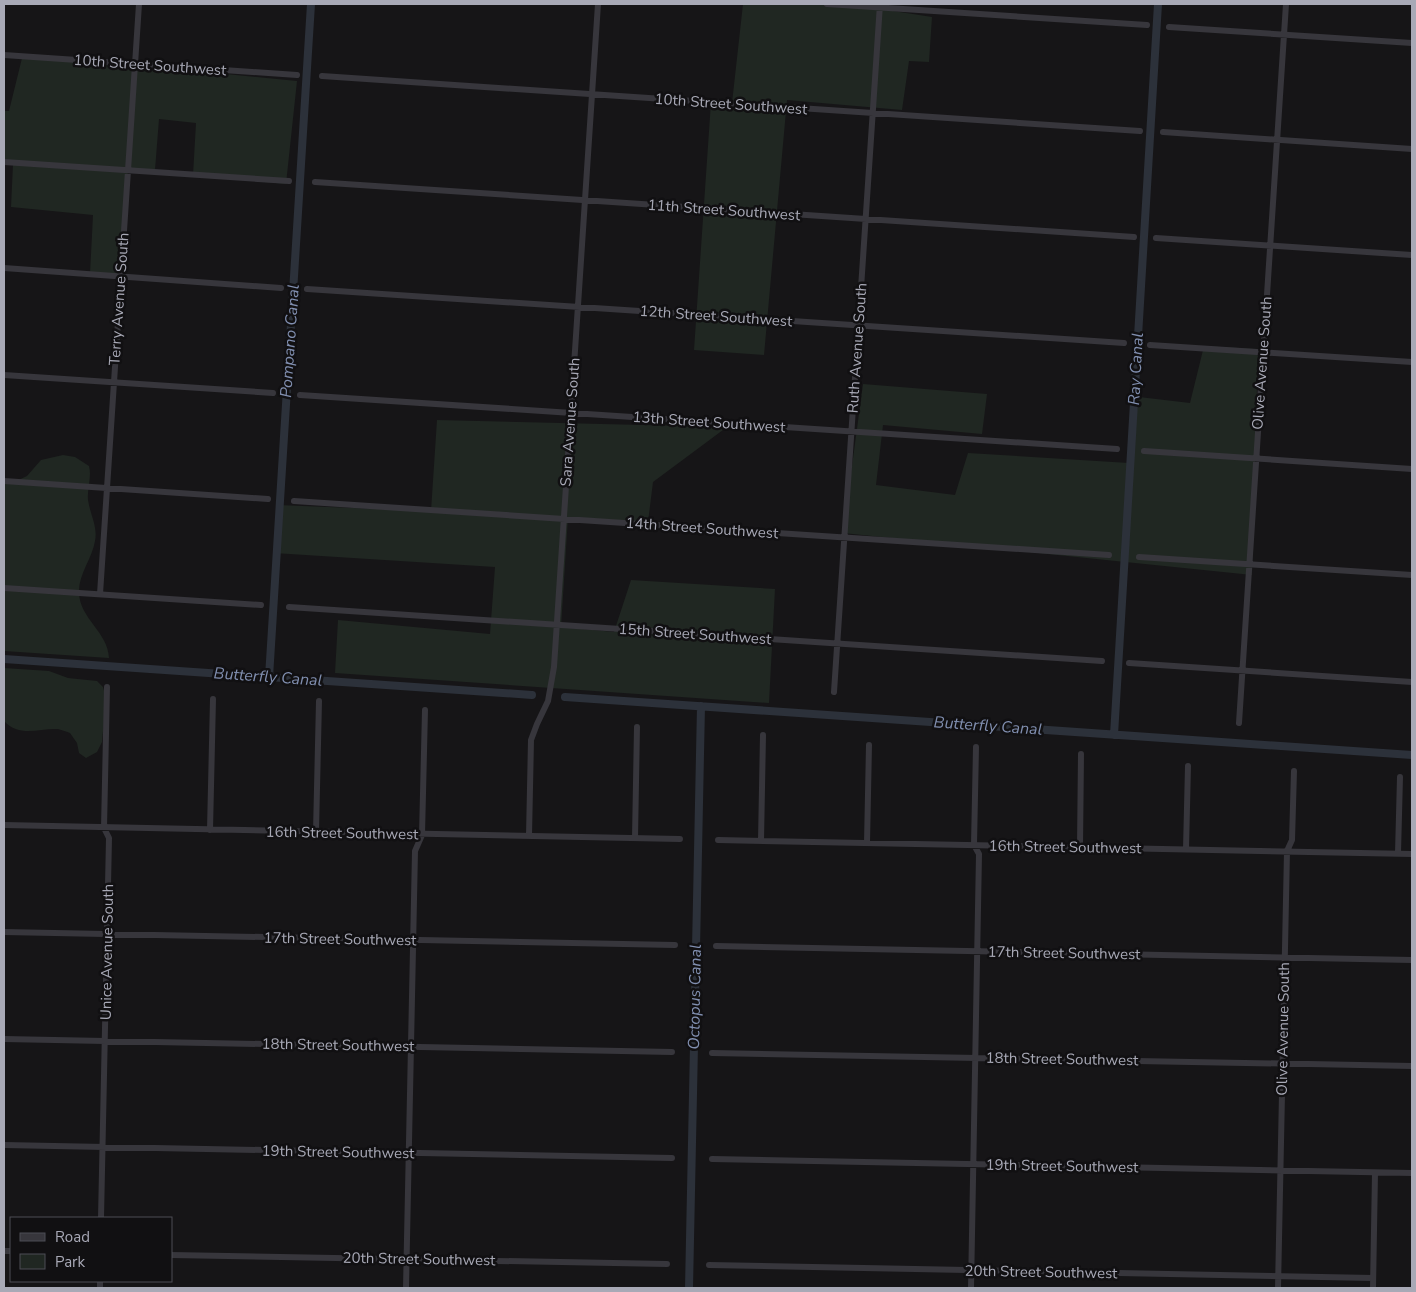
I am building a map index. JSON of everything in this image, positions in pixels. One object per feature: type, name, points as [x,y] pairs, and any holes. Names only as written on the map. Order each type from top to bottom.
[{"type":"street","name":"Terry Avenue South","points":[[100,594],[139,4]]},
{"type":"street","name":"Sara Avenue South","points":[[528,836],[532,740],[553,684],[598,4]]},
{"type":"street","points":[[827,4],[879,5],[1147,25]]},
{"type":"street","name":"Olive Avenue South","points":[[1239,723],[1286,4]]},
{"type":"street","name":"Ruth Avenue South","points":[[834,692],[879,5]]},
{"type":"street","points":[[1169,27],[1412,43]]},
{"type":"street","name":"10th Street Southwest","points":[[4,55],[297,75]]},
{"type":"street","name":"10th Street Southwest","points":[[322,76],[1140,131]]},
{"type":"street","points":[[1163,132],[1412,149]]},
{"type":"street","points":[[4,162],[289,181]]},
{"type":"street","name":"11th Street Southwest","points":[[315,182],[1134,237]]},
{"type":"street","points":[[1156,238],[1412,255]]},
{"type":"street","points":[[4,268],[281,288]]},
{"type":"street","name":"12th Street Southwest","points":[[307,289],[1124,343]]},
{"type":"street","points":[[1150,345],[1412,362]]},
{"type":"street","points":[[4,375],[273,393]]},
{"type":"street","name":"13th Street Southwest","points":[[300,395],[1117,449]]},
{"type":"street","points":[[1144,451],[1412,469]]},
{"type":"street","points":[[4,481],[268,499]]},
{"type":"street","name":"14th Street Southwest","points":[[294,501],[1109,555]]},
{"type":"street","points":[[1139,557],[1412,575]]},
{"type":"street","points":[[4,588],[261,605]]},
{"type":"street","name":"15th Street Southwest","points":[[289,607],[1102,661]]},
{"type":"street","points":[[1130,663],[1412,682]]},
{"type":"street","name":"Unice Avenue South","points":[[102,1217],[109,838],[104,828],[107,687]]},
{"type":"street","points":[[210,830],[213,698]]},
{"type":"street","points":[[316,832],[318,701]]},
{"type":"street","points":[[406,1288],[415,851],[422,835],[425,710]]},
{"type":"street","points":[[635,838],[637,727]]},
{"type":"street","points":[[761,841],[763,735]]},
{"type":"street","points":[[867,843],[869,745]]},
{"type":"street","points":[[971,1288],[980,854],[974,845],[976,748]]},
{"type":"street","points":[[1080,847],[1081,754]]},
{"type":"street","points":[[1186,849],[1188,766]]},
{"type":"street","name":"Olive Avenue South","points":[[1278,1288],[1287,851],[1292,840],[1294,771]]},
{"type":"street","points":[[1398,853],[1400,777]]},
{"type":"street","name":"16th Street Southwest","points":[[4,826],[680,839]]},
{"type":"street","name":"16th Street Southwest","points":[[718,840],[1412,854]]},
{"type":"street","name":"17th Street Southwest","points":[[4,932],[675,945]]},
{"type":"street","name":"17th Street Southwest","points":[[716,946],[1412,960]]},
{"type":"street","name":"18th Street Southwest","points":[[4,1039],[672,1052]]},
{"type":"street","name":"18th Street Southwest","points":[[712,1052],[1412,1066]]},
{"type":"street","name":"19th Street Southwest","points":[[4,1145],[672,1158]]},
{"type":"street","name":"19th Street Southwest","points":[[712,1159],[1412,1173]]},
{"type":"street","points":[[1373,1288],[1375,1173]]},
{"type":"street","name":"20th Street Southwest","points":[[172,1255],[667,1264]]},
{"type":"street","name":"20th Street Southwest","points":[[709,1265],[1373,1278]]},
{"type":"green space","points":[[743,4],[881,4],[880,9],[932,17],[929,62],[909,61],[902,110],[787,100],[764,355],[694,350],[711,102],[732,103]]},
{"type":"green space","points":[[23,54],[297,81],[286,184],[193,175],[196,123],[159,119],[155,170],[128,169],[120,279],[90,274],[93,215],[11,207],[13,164],[4,163],[4,111],[9,111]]},
{"type":"green space","points":[[1204,346],[1258,349],[1252,575],[843,533],[863,384],[987,394],[982,434],[883,425],[876,485],[955,495],[968,453],[1129,463],[1139,397],[1190,403]]},
{"type":"green space","points":[[437,420],[727,427],[653,482],[648,522],[568,517],[561,627],[614,632],[631,580],[775,589],[769,703],[335,673],[338,620],[490,634],[495,567],[274,553],[277,505],[431,511]]},
{"type":"green space","points":[[63,455],[75,457],[89,466],[88,500],[96,536],[79,586],[79,593],[84,610],[104,641],[109,658],[4,651],[4,483],[12,483],[27,476],[41,460]]},
{"type":"green space","points":[[4,668],[49,671],[68,678],[97,681],[103,687],[106,698],[102,742],[97,752],[86,758],[79,753],[77,743],[70,733],[63,730],[23,731],[10,726],[4,721]]},
{"type":"waterway","name":"Pompano Canal","points":[[269,677],[311,4]]},
{"type":"waterway","name":"Ray Canal","points":[[1114,735],[1158,4]]},
{"type":"waterway","name":"Butterfly Canal","points":[[4,659],[532,695]]},
{"type":"waterway","name":"Butterfly Canal","points":[[565,697],[1412,755]]},
{"type":"waterway","name":"Octopus Canal","points":[[689,1288],[701,706]]}]
